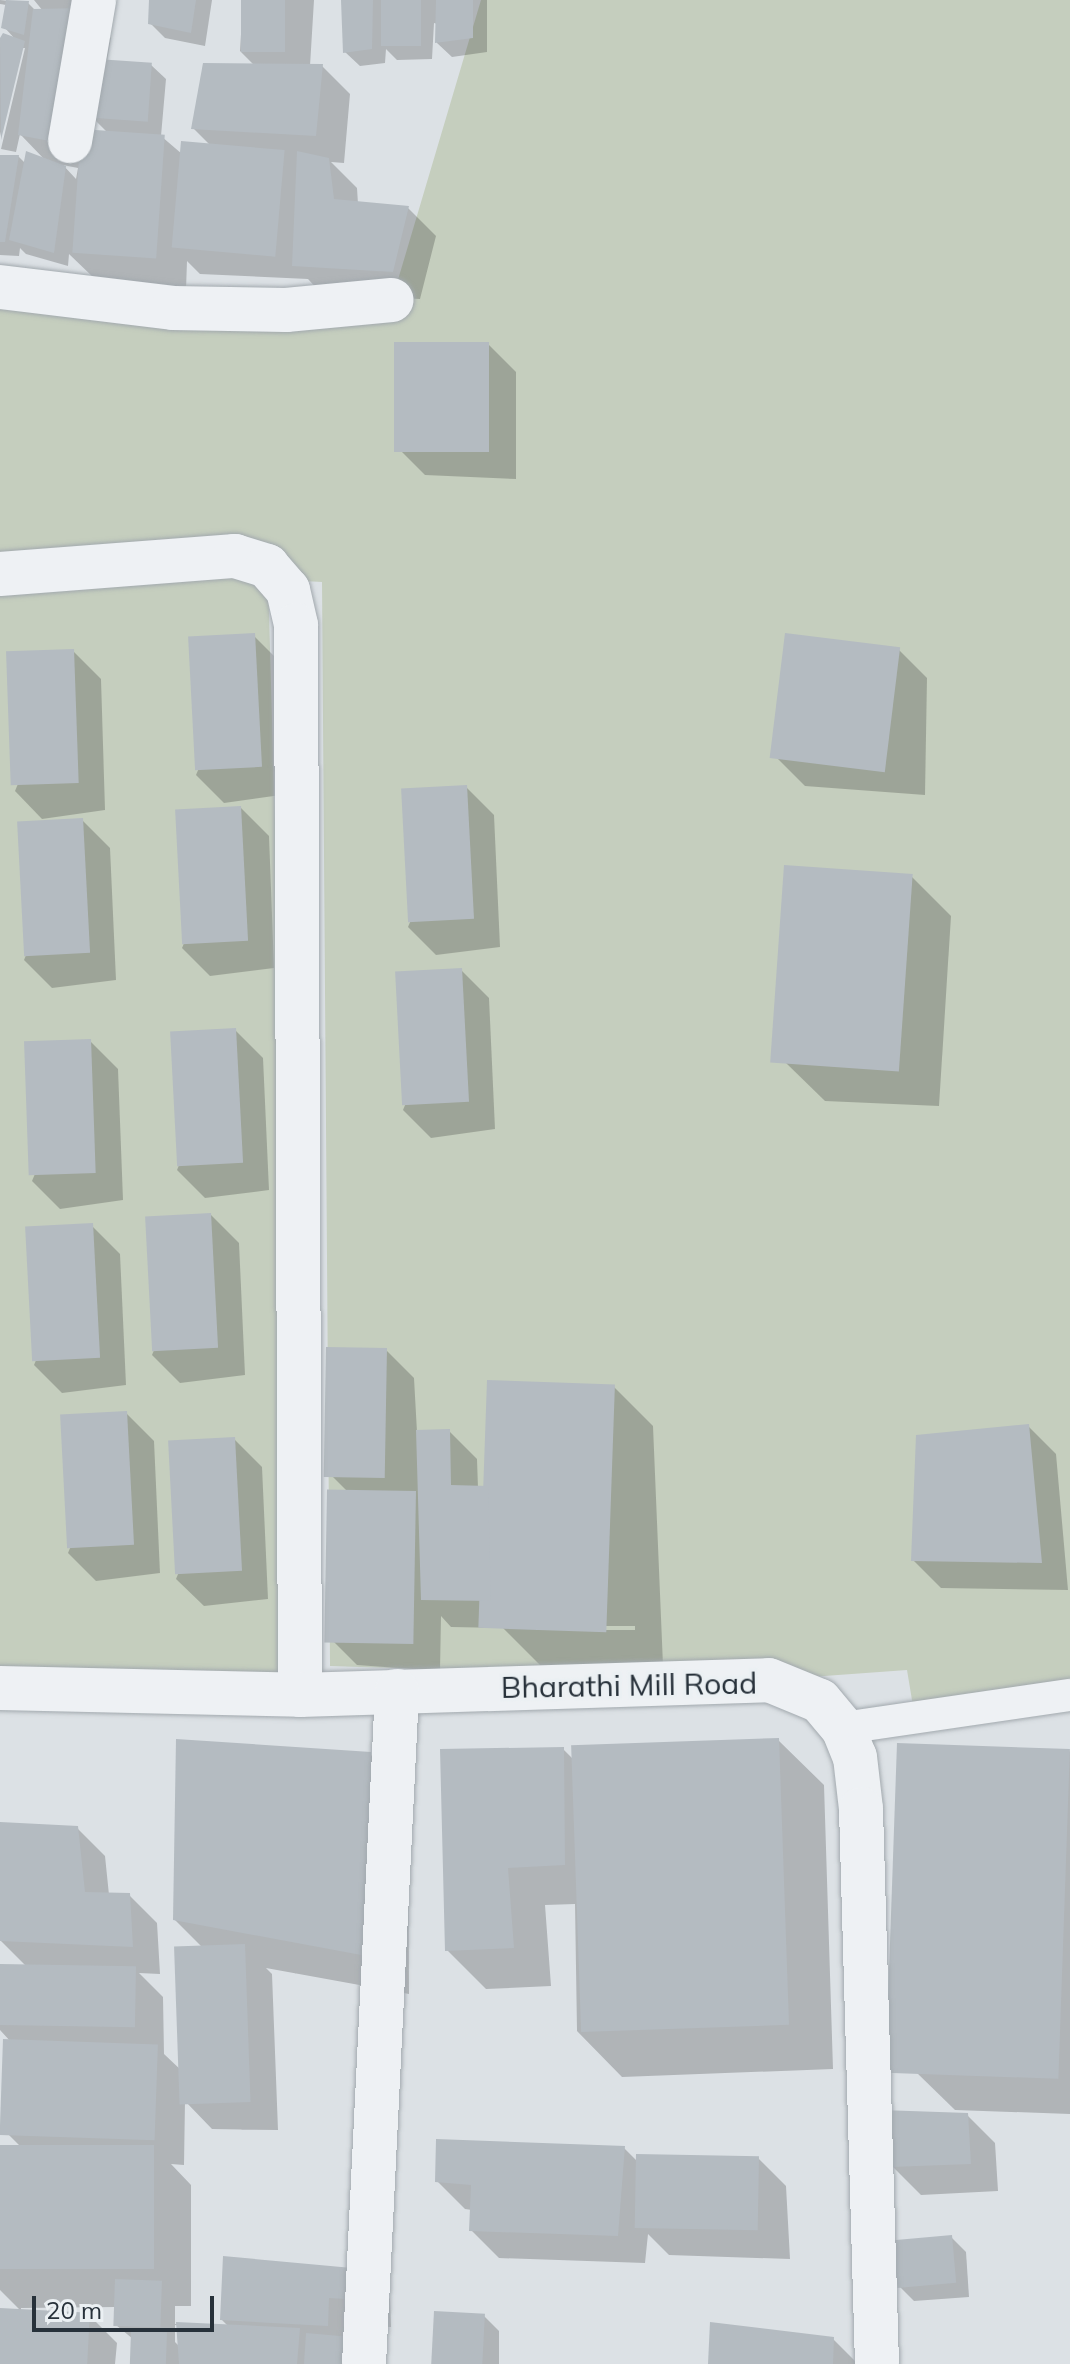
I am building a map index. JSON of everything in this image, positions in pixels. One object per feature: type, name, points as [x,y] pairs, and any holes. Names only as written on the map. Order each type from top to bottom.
[{"type":"street","points":[[70,141],[94,0]]},
{"type":"street","points":[[0,287],[173,308],[286,310],[392,300]]},
{"type":"street","points":[[0,574],[235,556],[267,566],[288,590],[296,625],[300,1695]]},
{"type":"street","name":"Bharathi Mill Road","points":[[0,1688],[300,1695],[769,1680],[820,1701],[843,1728],[855,1757],[861,1809],[877,2364]]},
{"type":"street","points":[[364,2364],[397,1691]]},
{"type":"lane","points":[[843,1728],[1070,1695]]},
{"type":"green space","points":[[481,0],[1070,0],[1070,1684],[915,1718],[907,1670],[769,1680],[330,1666],[322,582],[268,579],[300,1695],[0,1688],[0,286],[392,300]]},
{"type":"building","points":[[6,0],[29,1],[24,35],[1,28]]},
{"type":"building","points":[[149,0],[196,0],[191,33],[148,24]]},
{"type":"building","points":[[241,0],[285,0],[285,52],[241,52]]},
{"type":"building","points":[[341,0],[373,0],[372,49],[343,53]]},
{"type":"building","points":[[381,0],[421,0],[421,46],[381,46]]},
{"type":"building","points":[[436,0],[473,0],[473,38],[435,43]]},
{"type":"building","points":[[84,8],[60,143],[18,135],[33,9]]},
{"type":"building","points":[[3,33],[25,41],[1,140],[0,38]]},
{"type":"building","points":[[97,59],[152,63],[148,122],[93,118]]},
{"type":"building","points":[[203,63],[323,64],[316,136],[191,129]]},
{"type":"building","points":[[81,129],[165,135],[156,259],[72,253]]},
{"type":"building","points":[[181,141],[285,150],[275,257],[172,248]]},
{"type":"building","points":[[26,151],[66,166],[54,253],[9,240]]},
{"type":"building","points":[[297,151],[329,158],[334,199],[409,206],[393,272],[292,266]]},
{"type":"building","points":[[0,155],[19,155],[5,242],[0,242]]},
{"type":"building","points":[[394,342],[489,342],[489,452],[394,452]]},
{"type":"building","points":[[255,633],[262,767],[195,770],[188,637]]},
{"type":"building","points":[[785,633],[900,647],[885,772],[770,758]]},
{"type":"building","points":[[74,649],[79,783],[11,785],[6,651]]},
{"type":"building","points":[[467,785],[474,919],[408,922],[401,788]]},
{"type":"building","points":[[241,806],[248,941],[182,944],[175,809]]},
{"type":"building","points":[[83,818],[90,953],[24,956],[17,821]]},
{"type":"building","points":[[784,865],[913,874],[899,1072],[770,1063]]},
{"type":"building","points":[[462,968],[469,1102],[402,1105],[395,972]]},
{"type":"building","points":[[236,1028],[243,1163],[177,1166],[170,1031]]},
{"type":"building","points":[[91,1039],[96,1173],[29,1175],[24,1041]]},
{"type":"building","points":[[211,1213],[218,1348],[152,1351],[145,1216]]},
{"type":"building","points":[[93,1223],[100,1358],[32,1361],[25,1227]]},
{"type":"building","points":[[326,1347],[387,1348],[385,1478],[324,1477]]},
{"type":"building","points":[[487,1380],[615,1384],[606,1632],[478,1628]]},
{"type":"building","points":[[127,1411],[134,1545],[67,1548],[60,1415]]},
{"type":"building","points":[[1029,1424],[1042,1563],[911,1561],[916,1435]]},
{"type":"building","points":[[450,1429],[451,1485],[488,1486],[491,1601],[421,1600],[416,1430]]},
{"type":"building","points":[[235,1437],[242,1571],[175,1574],[168,1441]]},
{"type":"building","points":[[327,1489],[416,1491],[413,1644],[324,1642]]},
{"type":"building","points":[[779,1738],[789,2025],[581,2032],[571,1745]]},
{"type":"building","points":[[176,1739],[371,1752],[372,1957],[173,1920]]},
{"type":"building","points":[[897,1743],[1070,1749],[1058,2079],[885,2073]]},
{"type":"building","points":[[564,1747],[565,1865],[508,1868],[514,1948],[445,1951],[440,1749]]},
{"type":"building","points":[[0,1822],[78,1826],[85,1892],[130,1893],[133,1947],[0,1941]]},
{"type":"building","points":[[245,1944],[251,2102],[180,2104],[174,1946]]},
{"type":"building","points":[[0,1964],[136,1966],[135,2027],[0,2025]]},
{"type":"building","points":[[3,2039],[158,2044],[155,2140],[0,2135]]},
{"type":"building","points":[[881,2110],[968,2113],[971,2164],[891,2167]]},
{"type":"building","points":[[436,2139],[625,2146],[618,2236],[469,2231],[471,2185],[435,2182]]},
{"type":"building","points":[[0,2145],[154,2145],[154,2269],[0,2269]]},
{"type":"building","points":[[636,2154],[759,2156],[758,2230],[635,2228]]},
{"type":"building","points":[[952,2235],[956,2283],[897,2288],[893,2240]]},
{"type":"building","points":[[223,2256],[363,2269],[364,2300],[329,2298],[328,2326],[220,2320]]},
{"type":"building","points":[[115,2279],[162,2281],[160,2328],[113,2326]]},
{"type":"building","points":[[0,2308],[90,2313],[87,2364],[0,2364]]},
{"type":"building","points":[[434,2311],[485,2314],[482,2364],[431,2364]]},
{"type":"building","points":[[176,2322],[300,2328],[297,2364],[179,2364]]},
{"type":"building","points":[[710,2322],[834,2337],[833,2364],[708,2364]]},
{"type":"building","points":[[131,2331],[167,2332],[166,2364],[130,2364]]},
{"type":"building","points":[[306,2333],[352,2337],[351,2364],[304,2364]]}]
